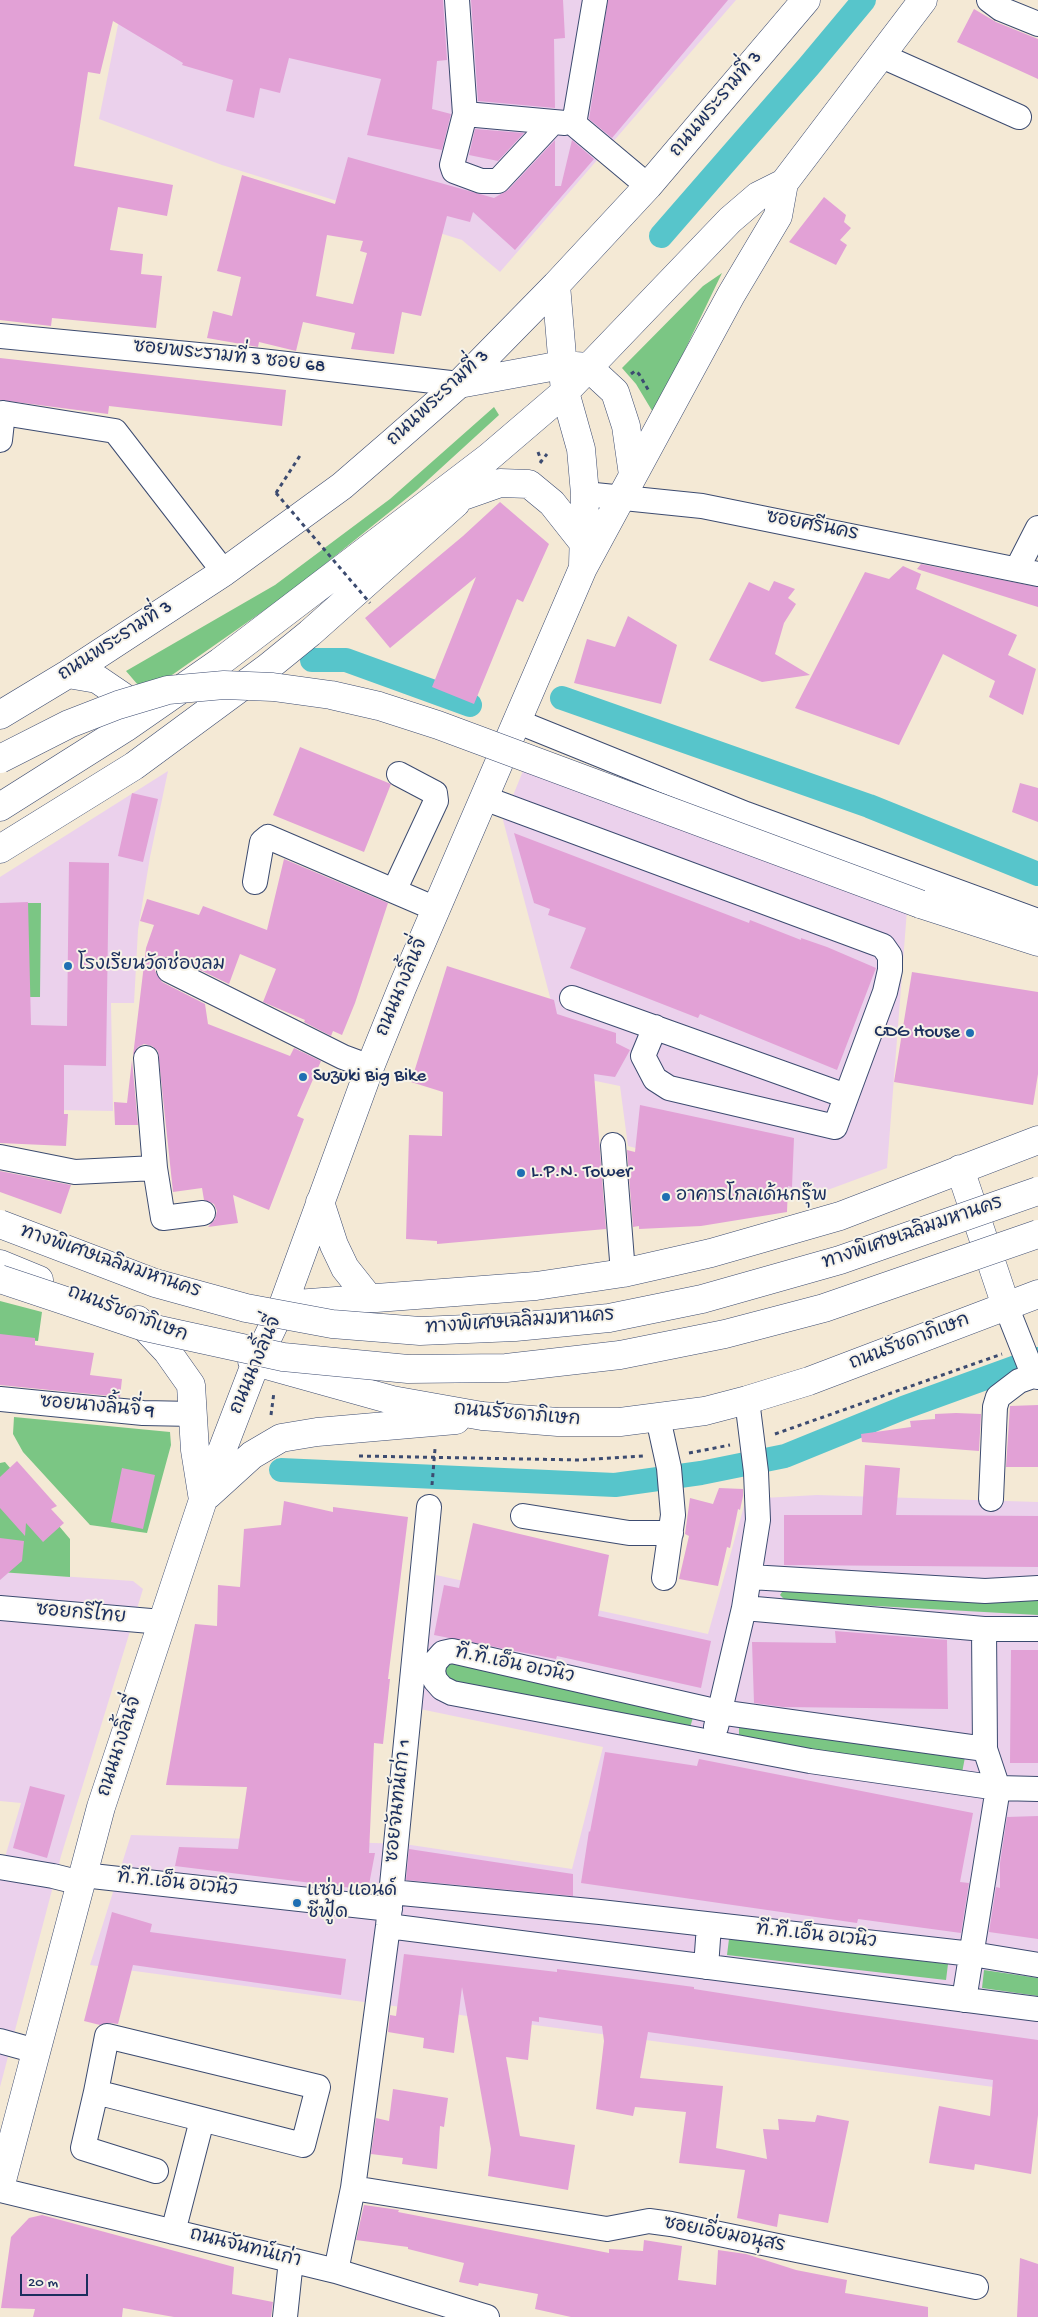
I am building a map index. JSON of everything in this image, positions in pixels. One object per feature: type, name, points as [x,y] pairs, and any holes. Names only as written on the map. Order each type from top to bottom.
[{"type":"main road","name":"ถนนพระรามที่ 3","points":[[0,715],[68,674],[224,572],[342,486],[459,384],[556,285],[648,186],[806,0]]},
{"type":"main road","points":[[459,384],[575,366],[730,220],[758,196],[784,183],[923,0]]},
{"type":"main road","name":"ถนนนางลิ้นจี่","points":[[0,2189],[101,1807],[162,1622],[203,1500],[256,1362],[283,1305],[370,1067],[516,721],[583,568],[731,295],[778,216],[784,183]]},
{"type":"main road","name":"ถนนนางลิ้นจี่","points":[[556,285],[575,366],[565,392],[581,449],[584,494],[583,568]]},
{"type":"main road","points":[[575,366],[615,392],[626,426],[628,486]]},
{"type":"main road","points":[[0,807],[125,728],[243,645],[489,458],[565,392]]},
{"type":"main road","points":[[0,849],[134,766],[267,668],[317,627],[463,496],[489,458]]},
{"type":"main road","points":[[463,496],[500,483],[529,484],[552,503],[582,541]]},
{"type":"main road","points":[[68,674],[97,679],[122,696],[127,704],[125,728]]},
{"type":"main road","points":[[0,759],[69,724],[118,705],[168,690],[224,685],[273,687],[330,695],[379,706],[438,725],[920,904],[1038,942]]},
{"type":"main road","points":[[283,1305],[368,1297],[536,1286],[623,1273],[712,1253],[840,1216],[1038,1140]]},
{"type":"main road","points":[[960,1169],[1006,1306]]},
{"type":"main road","name":"ทางพิเศษเฉลิมมหานคร","points":[[0,1224],[155,1284],[246,1308],[332,1324],[420,1331],[515,1327],[609,1318],[702,1299],[840,1260],[1038,1191]]},
{"type":"main road","points":[[320,1202],[334,1245],[346,1270],[368,1297]]},
{"type":"main road","name":"ทางพิเศษเฉลิมมหานคร","points":[[0,1280],[142,1326],[283,1357],[408,1369],[506,1368],[620,1356],[725,1334],[824,1308],[1038,1234]]},
{"type":"main road","name":"ถนนรัชดาภิเษก","points":[[0,1264],[138,1320],[256,1362],[392,1400],[482,1416],[558,1422],[620,1422],[658,1418],[748,1400],[809,1381],[1038,1294]]},
{"type":"main road","points":[[138,1320],[167,1351],[191,1385],[195,1450],[203,1500]]},
{"type":"main road","points":[[203,1500],[252,1455],[281,1438],[317,1432],[433,1424],[482,1416]]},
{"type":"street","points":[[457,0],[465,114],[452,165],[454,171],[481,182],[498,181],[564,123],[595,0]]},
{"type":"street","points":[[989,0],[1001,9],[1038,24]]},
{"type":"street","points":[[882,56],[1019,118]]},
{"type":"street","points":[[465,114],[564,123],[648,186]]},
{"type":"street","name":"ซอยพระรามที่ 3 ซอย 68","points":[[0,336],[261,361],[459,384]]},
{"type":"street","points":[[0,440],[3,413],[116,431],[224,572]]},
{"type":"street","name":"ซอยศรีนคร","points":[[584,494],[628,486],[702,506],[1028,571]]},
{"type":"street","points":[[1028,571],[1038,528]]},
{"type":"street","points":[[516,721],[746,814],[1038,921]]},
{"type":"street","points":[[394,891],[436,801],[435,793],[399,774]]},
{"type":"street","points":[[484,798],[882,946],[890,956],[889,977],[835,1127],[669,1088],[655,1079],[643,1056],[655,1027]]},
{"type":"street","points":[[255,882],[262,842],[268,838],[436,909]]},
{"type":"street","points":[[169,970],[343,1058],[370,1067]]},
{"type":"street","points":[[572,998],[846,1096]]},
{"type":"street","points":[[146,1058],[155,1168],[163,1218],[203,1213]]},
{"type":"street","points":[[613,1145],[623,1273]]},
{"type":"street","points":[[0,1157],[75,1172],[155,1168]]},
{"type":"street","points":[[991,1499],[995,1407],[998,1397],[1032,1369],[1006,1306]]},
{"type":"street","name":"ซอยนางลิ้นจี่ 9","points":[[0,1400],[143,1413],[194,1414]]},
{"type":"street","points":[[713,1741],[744,1608],[758,1520],[756,1472],[748,1400]]},
{"type":"street","points":[[658,1418],[669,1468],[672,1524],[664,1578]]},
{"type":"street","name":"ซอยจันทน์เก่า 1","points":[[336,2271],[353,2188],[390,1909],[430,1499]]},
{"type":"street","points":[[522,1516],[629,1533],[672,1524]]},
{"type":"street","points":[[750,1578],[985,1591],[1038,1588]]},
{"type":"street","points":[[774,1579],[764,1595],[766,1604],[776,1610]]},
{"type":"street","name":"ซอยกรีไทย","points":[[0,1608],[162,1622]]},
{"type":"street","points":[[744,1608],[984,1629],[1038,1629]]},
{"type":"street","points":[[964,2000],[998,1788],[985,1749],[984,1629]]},
{"type":"street","name":"ที.ที.เอ็น อเวนิว","points":[[985,1749],[719,1712],[452,1651],[443,1653],[435,1662],[435,1680],[442,1688],[452,1693],[713,1741],[810,1761],[998,1788],[1038,1789]]},
{"type":"street","name":"ที.ที.เอ็น อเวนิว","points":[[0,1867],[53,1876],[390,1909],[709,1925],[972,1954],[1038,1965]]},
{"type":"street","name":"ที.ที.เอ็น อเวนิว","points":[[390,1909],[706,1967],[1038,2009]]},
{"type":"street","points":[[706,1967],[709,1925]]},
{"type":"street","points":[[96,2092],[302,2145],[318,2087],[107,2036],[83,2148],[156,2171]]},
{"type":"street","points":[[0,2041],[36,2052]]},
{"type":"street","points":[[173,2232],[202,2120]]},
{"type":"street","name":"ซอยเอี่ยมอนุสร","points":[[353,2188],[607,2229],[649,2222],[671,2224],[976,2287]]},
{"type":"street","name":"ถนนจันทน์เก่า","points":[[0,2189],[336,2271],[426,2308],[487,2317]]},
{"type":"street","points":[[285,2317],[291,2260]]},
{"type":"path","points":[[629,376],[635,371],[639,374],[647,390],[654,396]]},
{"type":"path","points":[[538,452],[541,460]]},
{"type":"path","points":[[301,454],[276,493],[370,603]]},
{"type":"path","points":[[270,1424],[275,1387]]},
{"type":"path","points":[[430,1499],[435,1448]]},
{"type":"shaded area","points":[[123,0],[736,0],[500,272],[462,240],[222,165],[99,119]]},
{"type":"shaded area","name":"โรงเรียนวัดช่องลม","points":[[168,771],[150,857],[138,930],[134,1003],[111,1003],[113,1111],[0,1109],[0,877]]},
{"type":"shaded area","points":[[523,771],[907,910],[887,1168],[814,1195],[628,1146],[620,1086],[571,1076],[503,820]]},
{"type":"shaded area","points":[[817,1495],[1038,1502],[1038,2093],[90,1965],[131,1835],[404,1844],[572,1869],[603,1747],[420,1709],[436,1575],[708,1634],[746,1499]]},
{"type":"shaded area","points":[[0,1572],[133,1581],[143,1589],[61,1856],[0,2087],[0,1874],[21,1803],[0,1801]]},
{"type":"green space","points":[[722,273],[654,414],[636,384],[622,368],[703,286]]},
{"type":"green space","points":[[494,407],[499,415],[417,490],[289,593],[152,689],[144,692],[126,671],[275,585],[390,499]]},
{"type":"green space","points":[[0,903],[41,903],[40,997],[0,997]]},
{"type":"green space","points":[[0,1301],[42,1312],[38,1341],[0,1338]]},
{"type":"green space","points":[[14,1417],[170,1432],[171,1445],[147,1533],[90,1525],[23,1452],[13,1434]]},
{"type":"green space","points":[[5,1462],[70,1539],[70,1577],[0,1572],[0,1463]]},
{"type":"green space","points":[[786,1586],[948,1601],[1038,1600],[1038,1615],[786,1601],[780,1595]]},
{"type":"green space","points":[[447,1658],[694,1714],[689,1731],[450,1685],[441,1668]]},
{"type":"green space","points":[[739,1724],[965,1757],[962,1773],[739,1738]]},
{"type":"green space","points":[[729,1939],[948,1964],[946,1980],[727,1955]]},
{"type":"green space","points":[[984,1970],[1038,1978],[1038,1996],[982,1988]]},
{"type":"building","points":[[0,0],[443,0],[447,60],[437,61],[432,109],[451,114],[442,150],[367,135],[381,79],[289,58],[280,93],[260,88],[254,118],[226,111],[233,80],[182,65],[183,63],[113,21],[100,74],[88,72],[74,166],[173,185],[167,216],[118,207],[110,250],[143,254],[141,274],[162,276],[156,328],[52,318],[51,326],[0,320]]},
{"type":"building","points":[[471,0],[563,0],[565,38],[554,39],[555,108],[478,101]]},
{"type":"building","points":[[608,0],[728,0],[612,138],[589,119]]},
{"type":"building","points":[[974,9],[996,22],[1038,39],[1038,79],[957,42]]},
{"type":"building","points":[[475,129],[524,133],[498,161],[469,155]]},
{"type":"building","points":[[555,140],[555,186],[561,186],[572,140],[594,159],[515,250],[473,212],[470,222],[447,216],[421,316],[402,312],[394,354],[351,349],[355,333],[303,322],[296,351],[259,342],[258,347],[207,338],[213,311],[232,316],[241,277],[217,271],[242,175],[335,204],[348,157],[494,198],[508,190]],"holes":[[[327,235],[363,241],[360,251],[367,253],[353,304],[316,296]]]},
{"type":"building","points":[[824,197],[846,215],[844,222],[851,228],[840,240],[847,245],[836,265],[789,242]]},
{"type":"building","points":[[0,358],[286,390],[282,426],[109,406],[108,414],[0,400]]},
{"type":"building","points":[[500,502],[549,544],[523,602],[517,599],[474,704],[432,687],[476,577],[390,648],[365,618],[463,536]]},
{"type":"building","points":[[921,564],[1038,587],[1038,607],[917,569]]},
{"type":"building","points":[[903,566],[921,574],[916,589],[1017,635],[1008,655],[1036,669],[1023,715],[989,697],[995,681],[943,654],[899,745],[795,708],[865,572],[889,579]]},
{"type":"building","points":[[774,581],[795,589],[788,598],[796,604],[784,623],[775,654],[810,675],[762,682],[709,660],[749,582],[769,591]]},
{"type":"building","points":[[628,616],[677,645],[661,704],[574,683],[587,639],[615,647]]},
{"type":"building","points":[[300,747],[391,784],[364,852],[273,815]]},
{"type":"building","points":[[1020,783],[1038,788],[1038,822],[1012,812]]},
{"type":"building","points":[[132,793],[158,799],[143,862],[118,856]]},
{"type":"building","points":[[514,833],[749,923],[750,920],[801,940],[801,938],[827,947],[876,968],[837,1070],[700,1014],[698,1018],[570,968],[586,928],[548,915],[550,909],[534,903]]},
{"type":"building","points":[[284,859],[388,903],[355,1003],[342,1035],[333,1031],[331,1036],[304,1022],[305,1020],[263,1002],[276,969],[240,954],[229,984],[175,958],[168,956],[157,963],[155,971],[162,982],[205,1004],[208,1024],[290,1056],[294,1048],[321,1061],[297,1116],[304,1119],[269,1210],[233,1195],[238,1223],[208,1227],[215,1219],[217,1211],[214,1204],[204,1200],[202,1188],[173,1192],[158,1051],[152,1046],[144,1044],[138,1047],[133,1056],[146,948],[154,925],[140,921],[147,899],[199,915],[203,906],[267,930]]},
{"type":"building","points":[[69,862],[109,863],[106,1066],[64,1065],[64,1114],[68,1114],[66,1146],[0,1143],[0,903],[28,902],[31,1025],[67,1026]]},
{"type":"building","points":[[447,966],[554,1000],[557,1014],[616,1033],[616,1043],[630,1050],[615,1077],[594,1074],[606,1229],[437,1244],[437,1241],[406,1239],[409,1135],[442,1136],[443,1092],[411,1082]]},
{"type":"building","name":"CDG House","points":[[912,972],[1038,992],[1038,1074],[1033,1105],[894,1082]]},
{"type":"building","points":[[132,1060],[138,1125],[115,1125],[114,1102],[127,1103]]},
{"type":"building","points":[[640,1105],[794,1138],[792,1187],[788,1186],[787,1212],[701,1226],[639,1229],[639,1226],[633,1227],[627,1150],[635,1152]]},
{"type":"building","points":[[0,1171],[71,1185],[61,1214],[0,1192]]},
{"type":"building","points":[[0,1334],[35,1338],[35,1345],[94,1353],[90,1375],[122,1379],[120,1397],[0,1385]]},
{"type":"building","points":[[1038,1405],[1038,1467],[1006,1467],[1010,1406]]},
{"type":"building","points":[[935,1414],[981,1414],[979,1451],[862,1442],[861,1434],[911,1427],[910,1421],[935,1419]]},
{"type":"building","points":[[17,1461],[57,1506],[51,1509],[64,1523],[43,1542],[26,1523],[25,1536],[0,1508],[0,1477]]},
{"type":"building","points":[[865,1465],[900,1468],[896,1515],[1038,1516],[1038,1567],[784,1565],[784,1515],[862,1515]]},
{"type":"building","points":[[122,1468],[155,1475],[143,1529],[111,1522]]},
{"type":"building","points":[[719,1488],[743,1489],[743,1496],[740,1510],[738,1509],[730,1548],[727,1547],[718,1586],[679,1579],[689,1536],[685,1534],[690,1498],[713,1504]]},
{"type":"building","points":[[284,1501],[333,1512],[333,1507],[408,1517],[388,1679],[390,1679],[383,1744],[374,1743],[369,1853],[375,1853],[368,1890],[175,1866],[179,1847],[238,1849],[247,1787],[166,1785],[195,1624],[217,1626],[218,1585],[240,1587],[244,1529],[281,1525]]},
{"type":"building","points":[[473,1523],[609,1555],[598,1616],[711,1641],[701,1688],[557,1656],[556,1659],[434,1635],[444,1585],[459,1588]]},
{"type":"building","points":[[0,1538],[24,1541],[22,1561],[0,1580]]},
{"type":"building","points":[[835,1631],[947,1640],[948,1709],[783,1707],[754,1703],[752,1642],[836,1643]]},
{"type":"building","points":[[1011,1650],[1038,1650],[1038,1763],[1010,1763]]},
{"type":"building","points":[[605,1752],[697,1766],[699,1759],[973,1813],[960,1882],[969,1883],[961,1933],[858,1919],[857,1923],[581,1883],[589,1831]]},
{"type":"building","points":[[30,1786],[65,1795],[47,1858],[13,1848]]},
{"type":"building","points":[[1038,1816],[1038,1939],[989,1932],[996,1887],[1000,1888],[1000,1863],[1007,1817]]},
{"type":"building","points":[[409,1849],[573,1874],[573,1896],[406,1880]]},
{"type":"building","points":[[112,1912],[152,1924],[150,1932],[346,1959],[341,1995],[133,1965],[118,2024],[100,2025],[84,2021]]},
{"type":"building","points":[[404,1954],[557,1972],[557,1969],[694,1987],[694,1989],[841,2012],[1038,2040],[1038,2115],[1031,2174],[975,2164],[974,2170],[929,2163],[939,2106],[990,2116],[993,2080],[648,2032],[640,2078],[723,2086],[716,2148],[767,2159],[763,2129],[779,2130],[778,2119],[815,2122],[817,2115],[849,2121],[828,2223],[779,2214],[777,2227],[737,2218],[745,2170],[679,2163],[686,2112],[635,2107],[633,2116],[596,2109],[604,2041],[602,2026],[539,2017],[539,2022],[532,2021],[528,2060],[506,2057],[520,2136],[575,2145],[568,2190],[488,2176],[491,2149],[462,1987],[454,2053],[423,2048],[424,2038],[388,2032],[390,2015],[396,2016]]},
{"type":"building","points":[[393,2089],[448,2098],[444,2127],[440,2126],[437,2169],[402,2164],[403,2158],[371,2154],[376,2118],[389,2121]]},
{"type":"building","points":[[364,2205],[399,2210],[398,2212],[609,2253],[609,2249],[643,2251],[644,2240],[682,2246],[678,2280],[716,2285],[718,2250],[746,2254],[796,2270],[847,2280],[845,2293],[928,2307],[928,2317],[571,2317],[535,2309],[538,2294],[479,2283],[478,2286],[459,2282],[464,2263],[408,2249],[408,2247],[356,2240]]},
{"type":"building","points":[[42,2215],[234,2267],[232,2294],[273,2302],[271,2317],[174,2317],[123,2308],[122,2317],[33,2317],[35,2309],[1,2308],[11,2237],[29,2218]]},
{"type":"building","points":[[1020,2258],[1038,2264],[1038,2317],[1017,2317]]},
{"type":"waterway","points":[[661,236],[864,0]]},
{"type":"waterway","points":[[312,660],[346,660],[470,705]]},
{"type":"waterway","points":[[562,698],[869,806],[1038,874]]},
{"type":"waterway","points":[[281,1470],[615,1485],[701,1473],[785,1456],[903,1408],[1038,1359]]},
{"type":"place","name":"โรงเรียนวัดช่องลม","points":[[68,966]]},
{"type":"place","name":"CDG House","points":[[970,1033]]},
{"type":"place","name":"Suzuki Big Bike","points":[[303,1077]]},
{"type":"place","name":"L.P.N. Tower","points":[[521,1173]]},
{"type":"place","name":"อาคารโกลเด้นกรุ๊พ","points":[[666,1197]]},
{"type":"place","name":"แซ่บ แอนด์ ซีฟู้ด","points":[[297,1903]]}]
